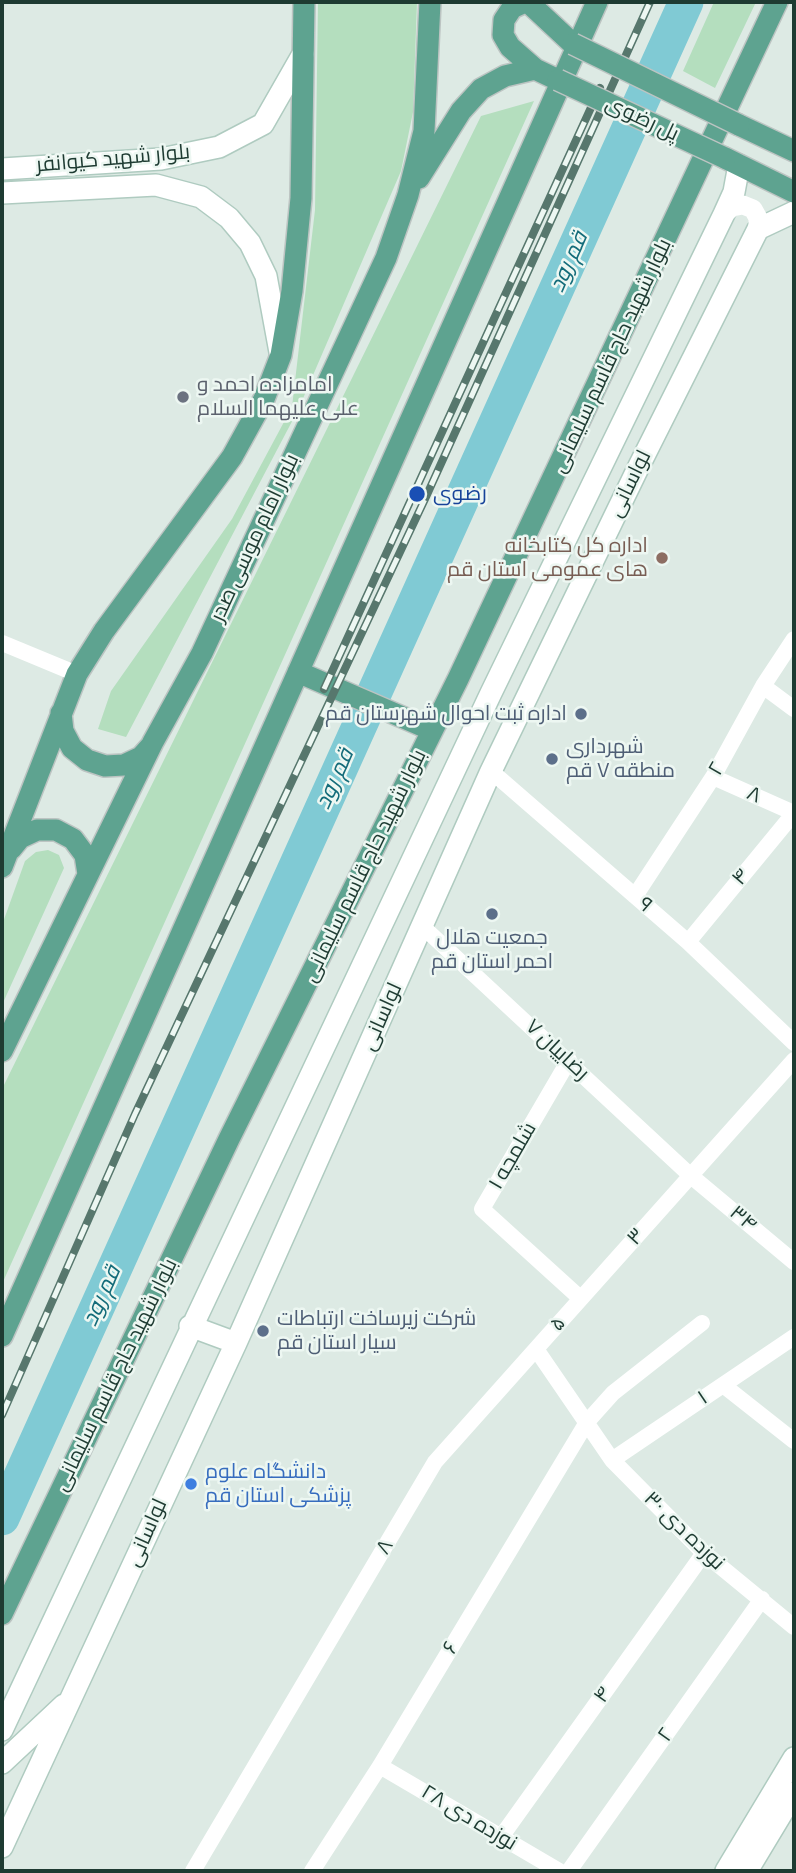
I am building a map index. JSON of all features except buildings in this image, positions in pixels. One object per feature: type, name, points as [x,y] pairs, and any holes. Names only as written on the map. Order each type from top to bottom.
[{"type":"main road","points":[[5,860],[77,674],[104,631],[232,457],[264,398],[281,355],[292,291],[301,198],[304,2]]},
{"type":"main road","name":"بلوار امام موسی صدر","points":[[2,1051],[153,742],[202,653],[386,258],[408,195],[424,131],[430,2]]},
{"type":"main road","name":"پل رضوی","points":[[794,150],[573,44],[527,2],[512,8],[504,20],[503,35],[510,47],[535,69],[794,192]]},
{"type":"main road","points":[[2,1336],[597,2]]},
{"type":"main road","name":"بلوار شهید حاج قاسم سلیمانی","points":[[2,1614],[229,1139],[432,730],[694,183],[777,2]]},
{"type":"main road","name":"بلوار شهید کیوانفر","points":[[2,169],[161,159],[219,147],[264,124],[303,54]]},
{"type":"main road","points":[[408,195],[461,111],[481,89],[505,76],[535,69]]},
{"type":"main road","name":"لواسانی","points":[[2,1730],[190,1326],[491,693],[724,214],[734,192],[732,162]]},
{"type":"main road","name":"بلوار شهید کیوانفر","points":[[2,192],[156,185],[201,197],[229,218],[250,243],[266,276],[281,355]]},
{"type":"main road","points":[[758,229],[794,212]]},
{"type":"main road","name":"لواسانی","points":[[2,1847],[236,1343],[491,771],[758,229]]},
{"type":"main road","points":[[298,672],[432,730]]},
{"type":"main road","points":[[61,713],[63,732],[72,748],[96,763],[124,765],[141,757],[153,742]]},
{"type":"main road","points":[[5,860],[20,838],[37,830],[56,830],[73,839],[85,855],[88,874]]},
{"type":"main road","points":[[190,1326],[236,1343]]},
{"type":"main road","points":[[2,1763],[73,1697]]},
{"type":"main road","points":[[733,1870],[794,1758]]},
{"type":"main road","points":[[733,1870],[794,1793]]},
{"type":"street","points":[[724,214],[732,207],[743,205],[753,209],[758,218],[758,229]]},
{"type":"street","name":"۲","points":[[635,896],[713,777],[763,686],[794,639]]},
{"type":"street","points":[[2,643],[77,674]]},
{"type":"street","points":[[763,686],[794,709]]},
{"type":"street","name":"۹","points":[[491,771],[688,942],[794,1043]]},
{"type":"street","name":"۸","points":[[713,777],[794,813]]},
{"type":"street","name":"۴","points":[[688,942],[794,813]]},
{"type":"street","name":"۷ رضاییان","points":[[422,926],[691,1176]]},
{"type":"street","name":"۱ شلمچه","points":[[569,1060],[482,1209],[580,1298]]},
{"type":"street","points":[[691,1176],[794,1060]]},
{"type":"street","name":"۳۴","points":[[691,1176],[794,1262]]},
{"type":"street","name":"۳","points":[[580,1298],[691,1176]]},
{"type":"street","name":"۵","points":[[536,1349],[580,1298]]},
{"type":"street","points":[[587,1422],[612,1394],[702,1323]]},
{"type":"street","name":"۱","points":[[612,1460],[794,1337]]},
{"type":"street","name":"۸","points":[[193,1871],[435,1462],[536,1349]]},
{"type":"street","name":"نوزده دی ۳۰","points":[[536,1349],[612,1460],[704,1553],[794,1627]]},
{"type":"street","points":[[723,1385],[794,1441]]},
{"type":"street","name":"۶","points":[[312,1871],[380,1766],[587,1422]]},
{"type":"street","name":"۴","points":[[501,1838],[704,1553]]},
{"type":"street","name":"۲","points":[[569,1871],[762,1599]]},
{"type":"street","name":"نوزده دی ۲۸","points":[[380,1766],[559,1871]]},
{"type":"green space","points":[[318,2],[417,2],[413,112],[401,171],[298,410],[126,737],[98,729],[111,691],[232,519],[292,407],[315,210]]},
{"type":"green space","points":[[714,2],[756,2],[715,88],[683,71]]},
{"type":"green space","points":[[534,101],[2,1284],[2,1089],[481,116]]},
{"type":"green space","points":[[48,850],[59,855],[64,868],[2,1005],[2,925],[25,861],[36,852]]},
{"type":"waterway","name":"قم رود","points":[[2,1518],[686,2]]},
{"type":"railway","points":[[2,1415],[135,1114],[425,499],[650,2]]},
{"type":"railway","points":[[324,689],[600,88]]},
{"type":"place","name":"امامزاده احمد و علی علیهما السلام","points":[[183,397]]},
{"type":"place","name":"رضوی","points":[[417,494]]},
{"type":"place","name":"اداره کل کتابخانه های عمومی استان قم","points":[[662,558]]},
{"type":"place","name":"اداره ثبت احوال شهرستان قم","points":[[581,714]]},
{"type":"place","name":"شهرداری منطقه ۷ قم","points":[[552,759]]},
{"type":"place","name":"جمعیت هلال احمر استان قم","points":[[492,914]]},
{"type":"place","name":"شرکت زیرساخت ارتباطات سیار استان قم","points":[[263,1331]]},
{"type":"place","name":"دانشگاه علوم پزشکی استان قم","points":[[191,1484]]}]
